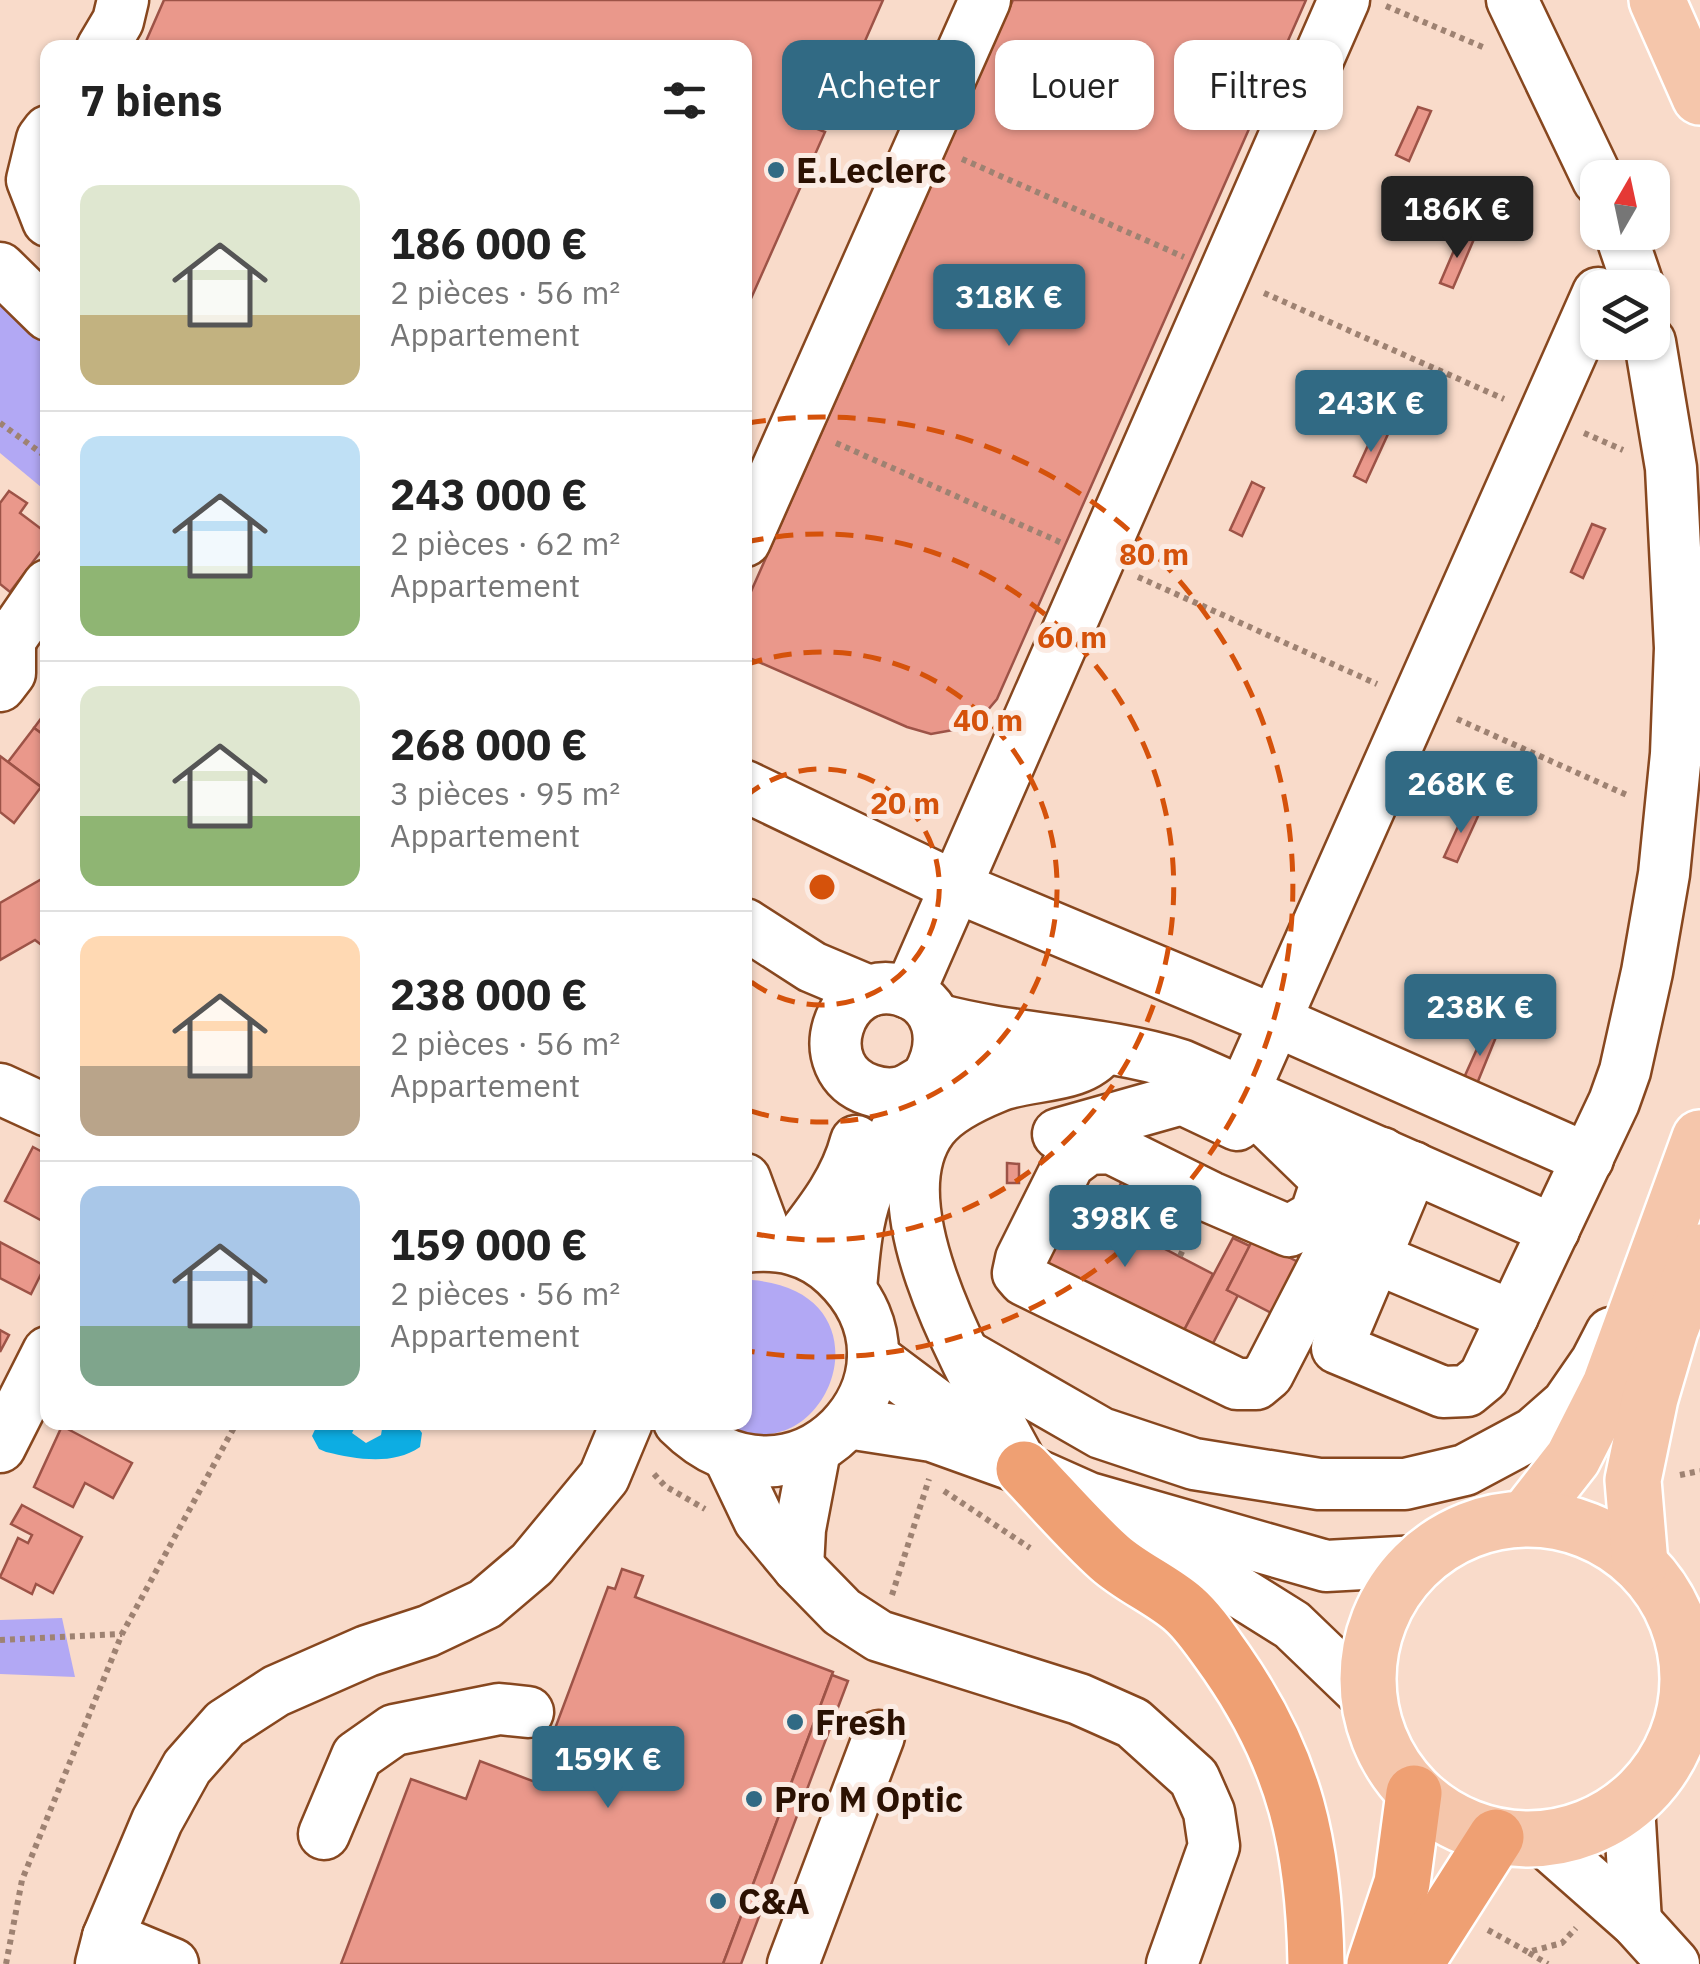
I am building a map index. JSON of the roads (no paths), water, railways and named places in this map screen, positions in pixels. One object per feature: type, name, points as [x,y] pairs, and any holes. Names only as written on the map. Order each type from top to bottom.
[{"type":"highway","points":[[1024,1469],[1110,1558],[1185,1610],[1236,1676],[1268,1729],[1294,1795],[1308,1845],[1315,1896],[1316,1964]]},
{"type":"highway","points":[[1375,1964],[1402,1884],[1414,1793]]},
{"type":"highway","points":[[1415,1964],[1519,1839]]},
{"type":"main road","points":[[1657,0],[1698,85]]},
{"type":"main road","points":[[1640,1564],[1633,1480],[1686,1234],[1700,1138]]},
{"type":"main road","points":[[1526,1518],[1573,1458],[1686,1234]]},
{"type":"main road","points":[[1526,1518],[1568,1523],[1606,1539],[1640,1564],[1670,1604],[1694,1656],[1680,1736],[1662,1784],[1588,1830],[1519,1839],[1452,1821],[1414,1793],[1382,1749],[1368,1696],[1370,1646],[1387,1600],[1418,1561],[1450,1538],[1487,1524],[1526,1518]]},
{"type":"street","points":[[107,40],[118,21],[123,0]]},
{"type":"street","points":[[752,525],[985,0]]},
{"type":"street","points":[[905,1001],[1344,0]]},
{"type":"street","points":[[1512,0],[1588,160]]},
{"type":"street","points":[[40,147],[32,180],[40,201]]},
{"type":"street","points":[[0,268],[40,307]]},
{"type":"street","points":[[1244,1091],[1543,416],[1580,344]]},
{"type":"street","points":[[1398,1160],[1376,1258],[1337,1348],[1443,1392],[1467,1392],[1484,1378],[1588,1159],[1625,1072],[1647,972],[1671,815],[1680,648],[1671,468],[1653,360]]},
{"type":"street","points":[[3,654],[40,597]]},
{"type":"street","points":[[752,789],[956,888],[1276,1021],[1588,1159]]},
{"type":"street","points":[[752,928],[812,967],[983,1031],[1104,1046],[1181,1066],[1554,1230]]},
{"type":"street","points":[[850,1288],[865,1198],[919,1082],[938,1058],[941,1038],[905,1001],[852,1001],[840,1016],[834,1035],[836,1055],[844,1073],[859,1086],[884,1094],[919,1082],[990,1060],[1040,1040]]},
{"type":"street","points":[[1024,1469],[965,1355],[924,1262],[914,1208],[918,1156],[932,1127],[960,1104],[1000,1085],[1082,1067],[1095,1059],[1104,1046]]},
{"type":"street","points":[[769,1247],[820,1214],[848,1168],[860,1122],[859,1086]]},
{"type":"street","points":[[0,1089],[40,1107]]},
{"type":"street","points":[[1244,1091],[1255,1110],[1327,1180],[1316,1216],[1290,1231],[1111,1148],[1088,1149],[1069,1163],[1021,1259],[1018,1272],[1024,1280],[1237,1384],[1256,1384],[1268,1374],[1398,1160]]},
{"type":"street","points":[[1058,1134],[1182,1099],[1300,1154]]},
{"type":"street","points":[[752,1199],[769,1247]]},
{"type":"street","points":[[965,1355],[1102,1434],[1194,1464],[1319,1484],[1405,1484],[1465,1470],[1534,1433],[1567,1404],[1686,1234]]},
{"type":"street","points":[[769,1247],[825,1263],[850,1288],[868,1320],[873,1357],[866,1392],[832,1437],[800,1529],[798,1567]]},
{"type":"street","points":[[1376,1258],[1513,1316]]},
{"type":"street","points":[[873,1357],[1024,1469]]},
{"type":"street","points":[[0,1447],[40,1368]]},
{"type":"street","points":[[173,1964],[105,1950],[156,1821],[186,1767],[225,1724],[276,1690],[484,1604],[532,1564],[624,1453],[701,1440],[758,1462],[787,1460],[832,1437],[932,1436],[1090,1498],[1326,1566],[1418,1561]]},
{"type":"street","points":[[701,1440],[759,1520],[842,1612],[879,1636],[1079,1699],[1133,1723],[1194,1778],[1209,1812],[1214,1846],[1172,1964]]},
{"type":"street","points":[[1090,1498],[1292,1625],[1368,1696]]},
{"type":"street","points":[[367,1651],[394,1730]]},
{"type":"street","points":[[324,1834],[357,1756],[394,1730],[498,1708],[528,1712]]},
{"type":"street","points":[[793,1964],[878,1736]]},
{"type":"street","points":[[1651,1948],[1662,1784]]},
{"type":"street","points":[[1519,1839],[1651,1948]]},
{"type":"water","points":[[315,1430],[354,1430],[352,1433],[366,1443],[381,1435],[382,1430],[422,1433],[420,1447],[386,1459],[326,1452],[319,1449],[312,1436]]},
{"type":"place","name":"E.Leclerc","points":[[776,170]]},
{"type":"place","name":"Fresh","points":[[795,1722]]},
{"type":"place","name":"Pro M Optic","points":[[754,1799]]},
{"type":"place","name":"C&A","points":[[718,1901]]}]
